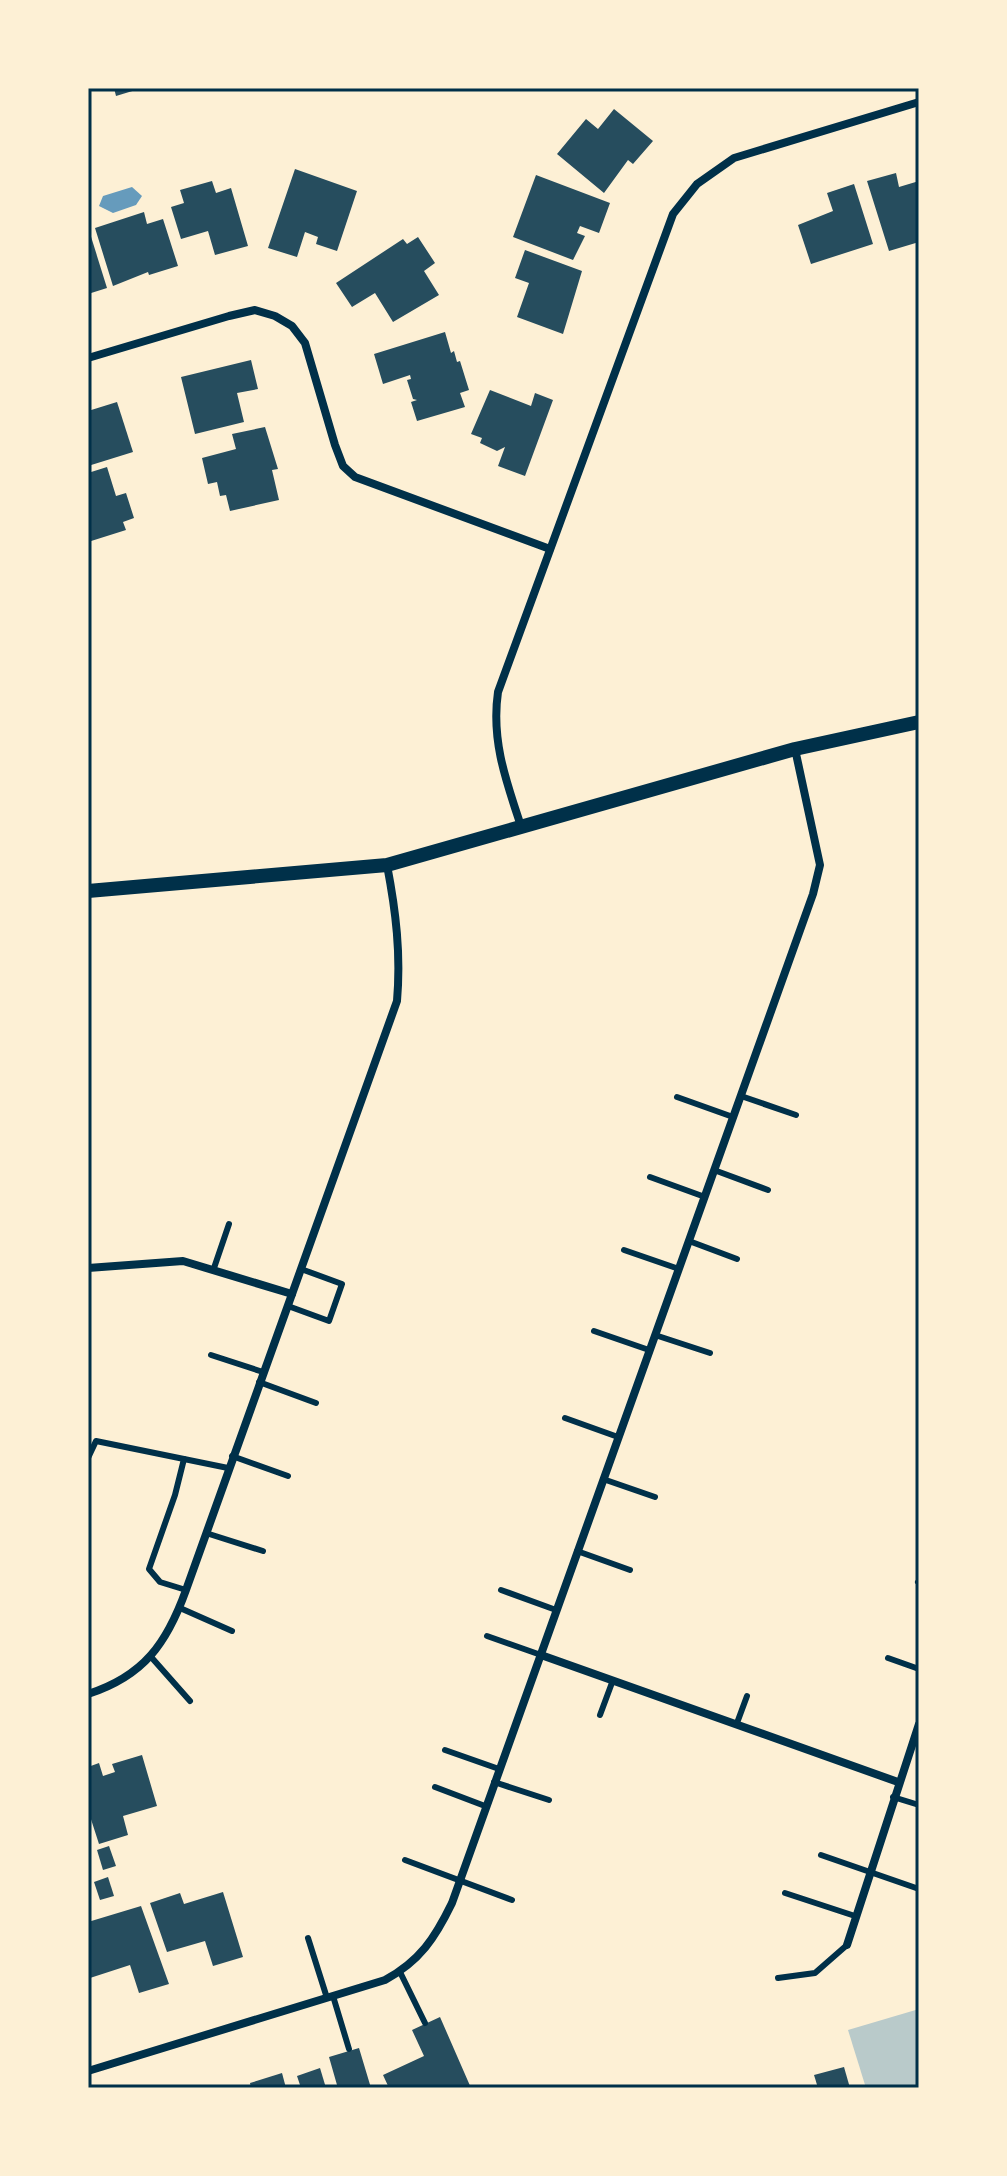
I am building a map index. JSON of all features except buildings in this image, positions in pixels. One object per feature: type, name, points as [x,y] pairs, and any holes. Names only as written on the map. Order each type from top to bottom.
[{"type":"street","points":[[521,826],[498,754],[494,719],[498,692],[673,214],[697,184],[734,158],[919,102]]},
{"type":"street","points":[[88,358],[255,310],[275,316],[292,326],[305,343],[339,456],[343,466],[355,477],[550,549]]},
{"type":"street","points":[[88,891],[387,865],[795,749],[919,722]]},
{"type":"street","points":[[88,2071],[330,1997],[400,1972],[434,1940],[541,1655],[741,1096],[820,865],[795,749]]},
{"type":"street","points":[[88,1694],[114,1686],[143,1667],[169,1634],[180,1608],[397,1001],[400,958],[397,916],[387,865]]},
{"type":"street","points":[[88,1268],[183,1261],[292,1294]]},
{"type":"street","points":[[541,1655],[898,1782]]},
{"type":"street","points":[[847,1945],[919,1724]]},
{"type":"lane","points":[[741,1096],[796,1115]]},
{"type":"lane","points":[[677,1097],[733,1117]]},
{"type":"lane","points":[[714,1170],[768,1190]]},
{"type":"lane","points":[[650,1177],[705,1197]]},
{"type":"lane","points":[[214,1268],[229,1224]]},
{"type":"lane","points":[[689,1241],[737,1259]]},
{"type":"lane","points":[[624,1250],[679,1269]]},
{"type":"lane","points":[[288,1306],[329,1321],[342,1284],[301,1269]]},
{"type":"lane","points":[[594,1331],[649,1350]]},
{"type":"lane","points":[[655,1335],[710,1353]]},
{"type":"lane","points":[[211,1355],[263,1372]]},
{"type":"lane","points":[[259,1382],[316,1403]]},
{"type":"lane","points":[[565,1418],[618,1437]]},
{"type":"lane","points":[[88,1458],[96,1441],[228,1468]]},
{"type":"lane","points":[[232,1456],[288,1476]]},
{"type":"lane","points":[[184,1459],[149,1569],[160,1582],[186,1590]]},
{"type":"lane","points":[[603,1479],[655,1497]]},
{"type":"lane","points":[[205,1533],[263,1551]]},
{"type":"lane","points":[[577,1551],[630,1570]]},
{"type":"lane","points":[[501,1590],[556,1610]]},
{"type":"lane","points":[[180,1608],[232,1631]]},
{"type":"lane","points":[[487,1636],[541,1655]]},
{"type":"lane","points":[[152,1658],[190,1701]]},
{"type":"lane","points":[[888,1658],[919,1669]]},
{"type":"lane","points":[[600,1715],[613,1680]]},
{"type":"lane","points":[[737,1723],[747,1696]]},
{"type":"lane","points":[[445,1750],[499,1769]]},
{"type":"lane","points":[[494,1782],[549,1800]]},
{"type":"lane","points":[[435,1787],[485,1806]]},
{"type":"lane","points":[[893,1797],[919,1805]]},
{"type":"lane","points":[[821,1855],[919,1889]]},
{"type":"lane","points":[[405,1860],[512,1900]]},
{"type":"lane","points":[[785,1893],[855,1916]]},
{"type":"lane","points":[[308,1938],[349,2049]]},
{"type":"lane","points":[[778,1978],[815,1973],[847,1945]]},
{"type":"lane","points":[[400,1972],[425,2023]]},
{"type":"shaded area","points":[[919,2009],[919,2088],[866,2088],[848,2030]]},
{"type":"water","points":[[132,187],[142,196],[136,205],[113,213],[99,206],[103,196]]}]
